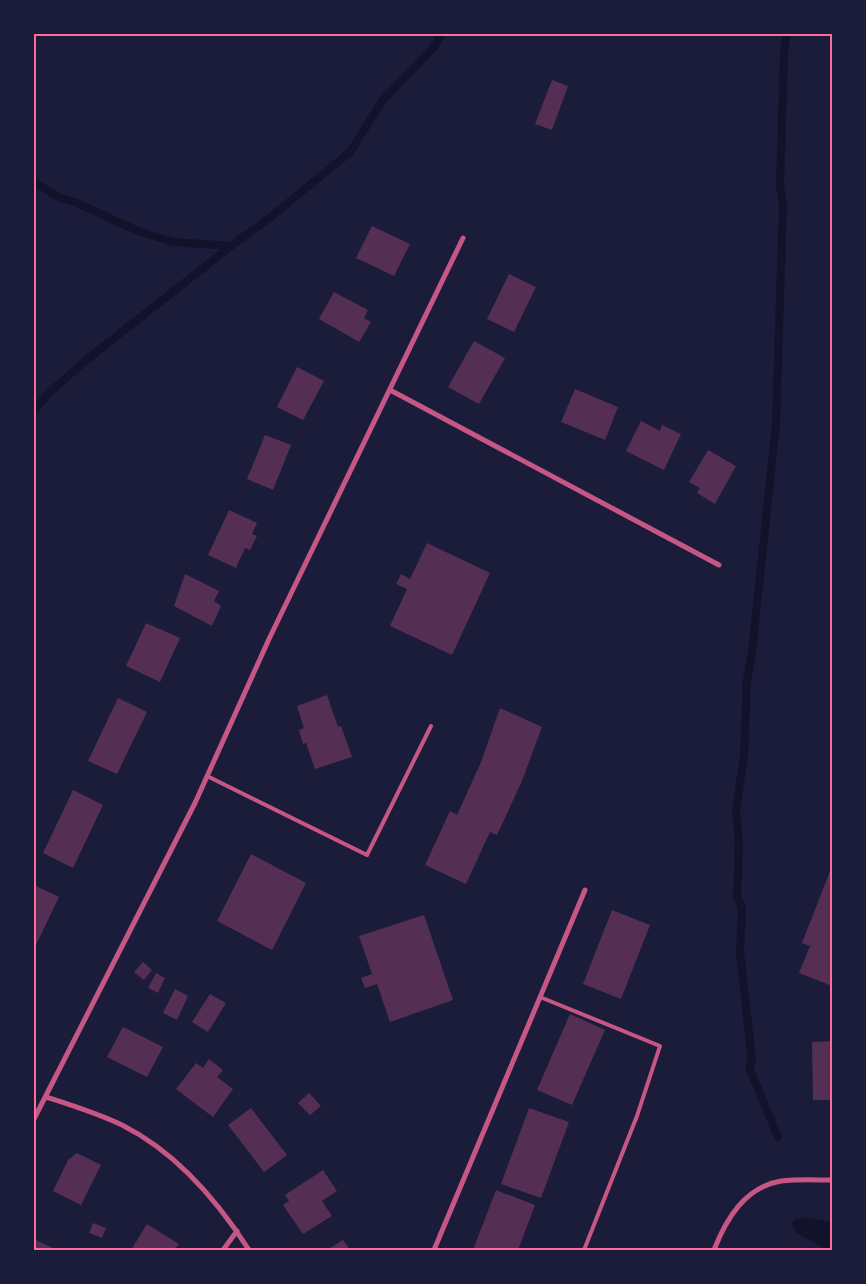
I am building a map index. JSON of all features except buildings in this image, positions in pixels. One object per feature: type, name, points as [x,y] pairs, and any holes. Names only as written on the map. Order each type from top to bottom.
[{"type":"street","points":[[34,1119],[195,804],[270,639],[463,238]]},
{"type":"street","points":[[390,390],[719,566]]},
{"type":"street","points":[[434,1250],[585,890]]},
{"type":"street","points":[[46,1097],[100,1115],[122,1125],[163,1150],[196,1181],[237,1231],[249,1250]]},
{"type":"street","points":[[714,1250],[727,1219],[736,1207],[753,1193],[770,1184],[781,1181],[832,1180]]},
{"type":"street","points":[[222,1250],[237,1231]]},
{"type":"lane","points":[[207,776],[367,855],[431,726]]},
{"type":"lane","points":[[540,997],[660,1046],[637,1116],[584,1250]]},
{"type":"shaded area","points":[[809,1218],[832,1222],[832,1250],[828,1250],[795,1232],[792,1223],[796,1219]]},
{"type":"waterway","points":[[34,411],[48,394],[85,361],[272,216],[350,152],[383,100],[433,48],[442,34]]},
{"type":"waterway","points":[[778,1137],[749,1067],[752,1061],[740,952],[742,907],[737,898],[739,845],[736,810],[744,756],[747,679],[752,652],[776,424],[783,204],[780,186],[784,53],[787,34]]},
{"type":"waterway","points":[[34,182],[59,197],[77,203],[138,231],[173,242],[231,246]]}]
